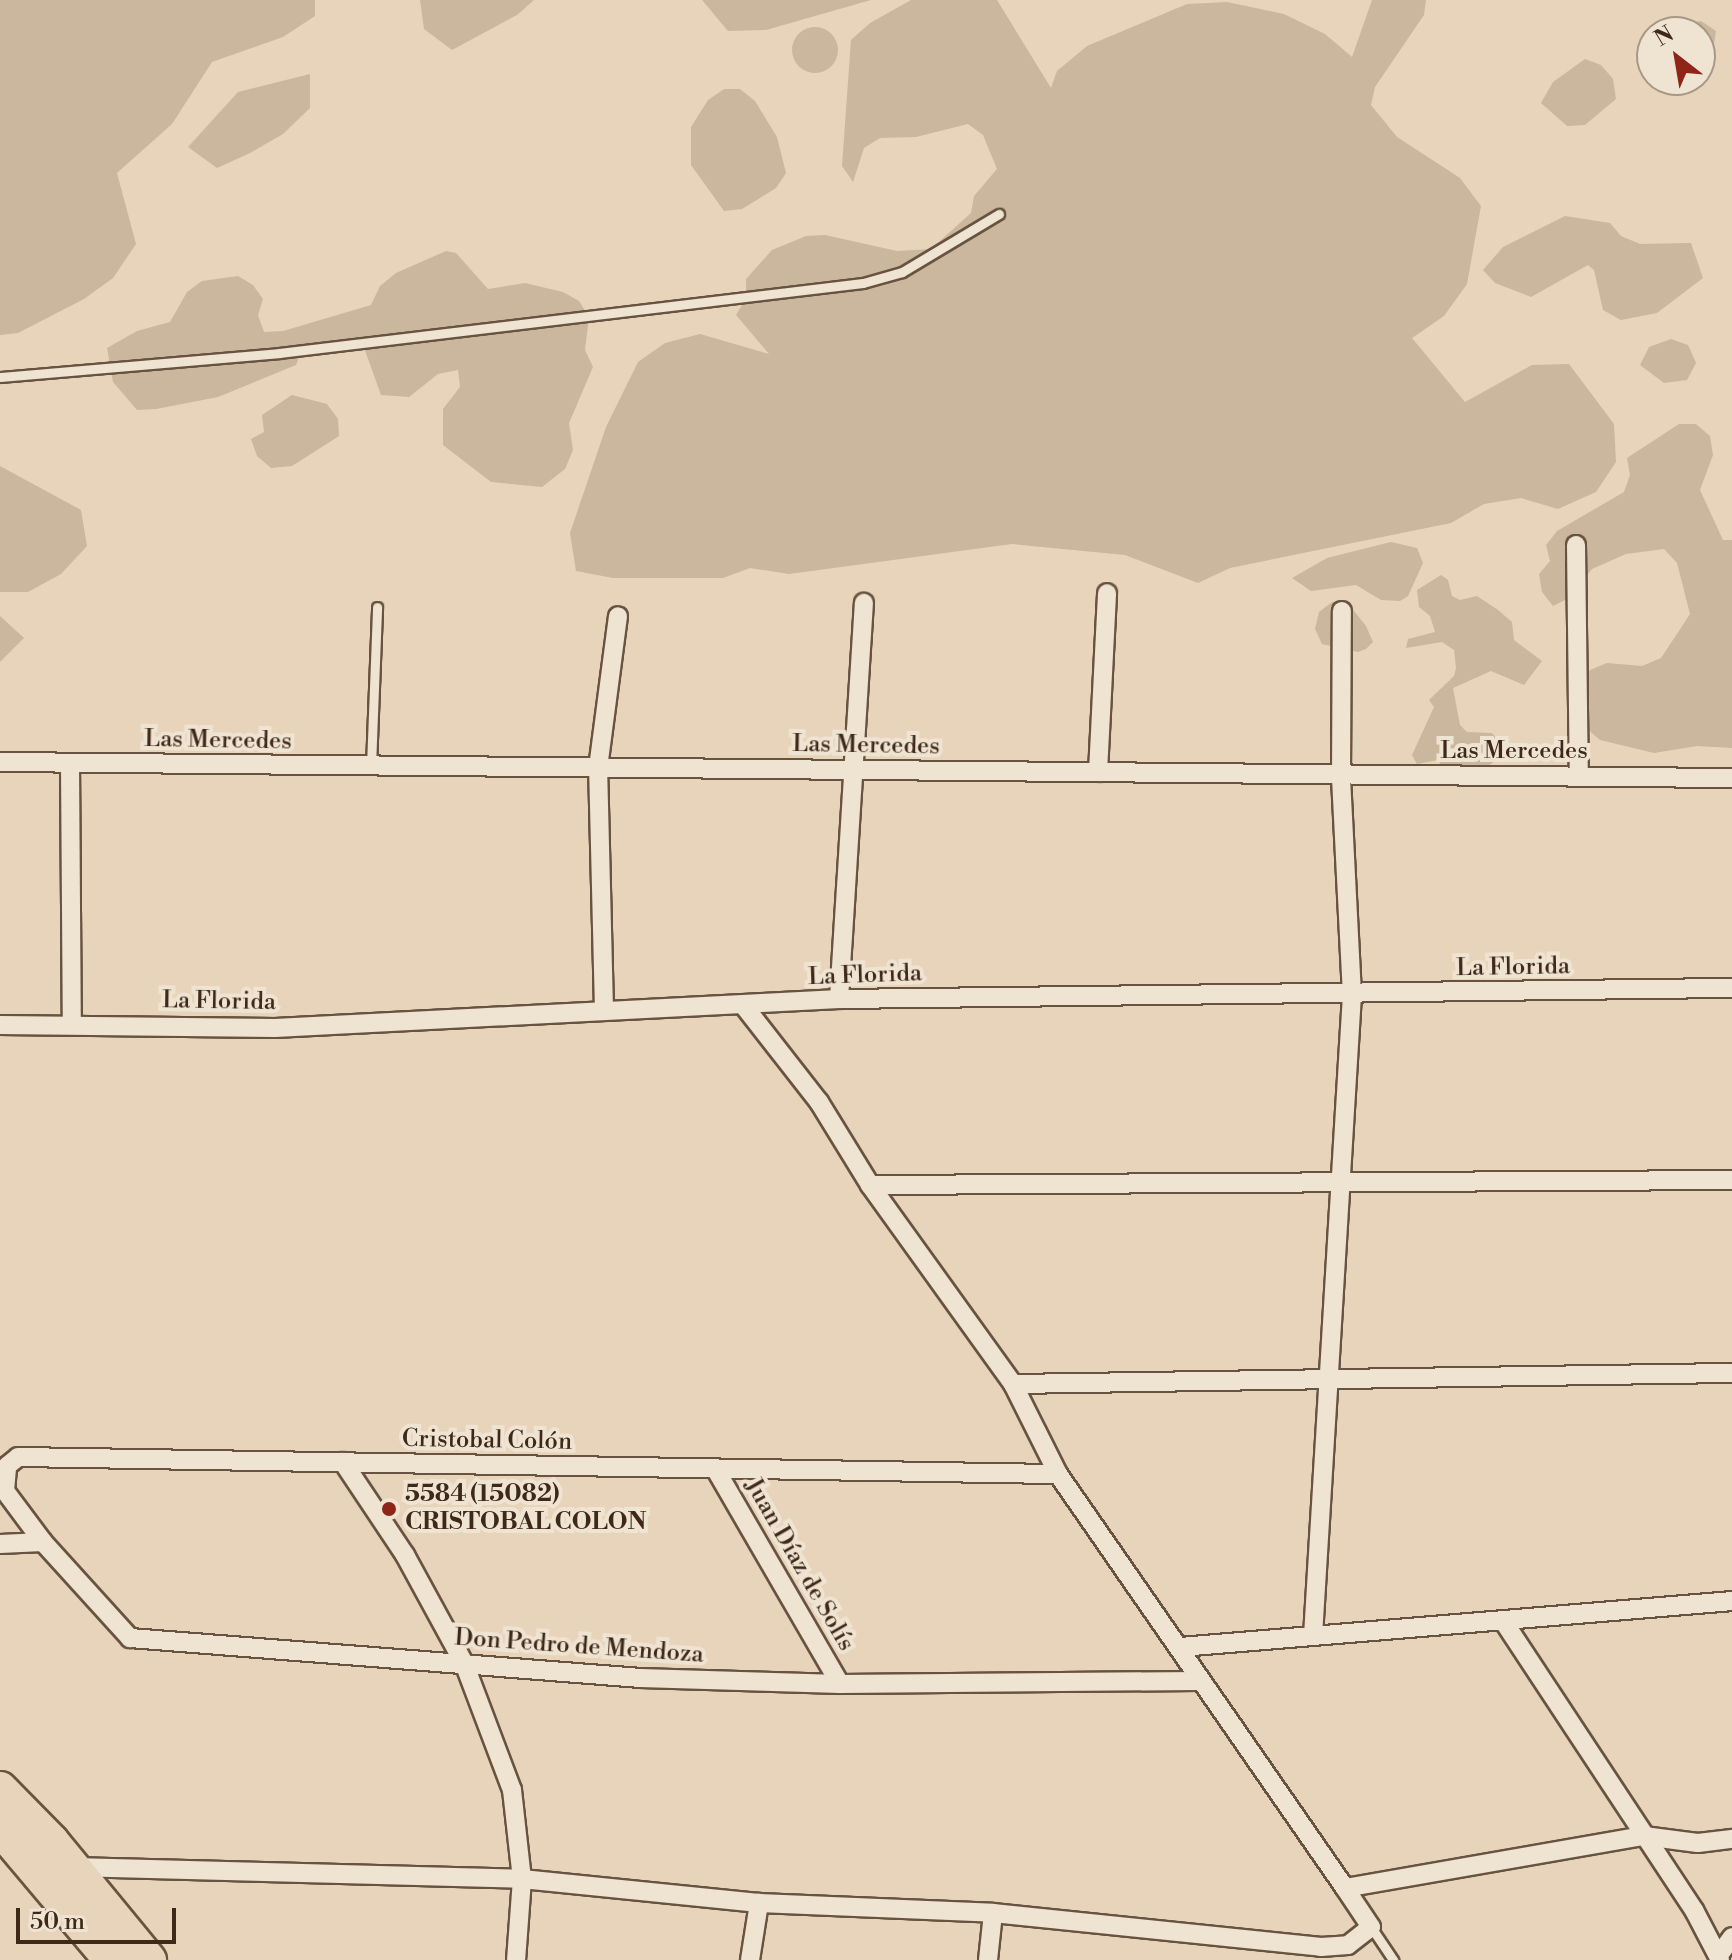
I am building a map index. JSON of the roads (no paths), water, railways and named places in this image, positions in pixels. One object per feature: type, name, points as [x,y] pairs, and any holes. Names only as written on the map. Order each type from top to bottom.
[{"type":"highway","points":[[0,1789],[73,1867],[149,1960]]},
{"type":"highway","points":[[0,1828],[111,1960]]},
{"type":"street","points":[[1576,545],[1579,777]]},
{"type":"street","points":[[1098,772],[1107,593]]},
{"type":"street","points":[[839,999],[848,905],[850,769],[864,603]]},
{"type":"street","points":[[1313,1636],[1352,995],[1341,775],[1342,611]]},
{"type":"street","points":[[604,1010],[598,768],[618,616]]},
{"type":"street","name":"Las Mercedes","points":[[0,762],[1732,778]]},
{"type":"street","points":[[70,763],[72,1024]]},
{"type":"street","name":"La Florida","points":[[0,1025],[275,1028],[839,999],[1732,988]]},
{"type":"street","points":[[73,1867],[522,1879],[759,1903],[993,1913],[1321,1947],[1348,1945],[1371,1927],[1198,1681],[1181,1647],[1058,1474],[1013,1384],[870,1185],[819,1102],[744,1006]]},
{"type":"street","points":[[870,1185],[1732,1180]]},
{"type":"street","points":[[1013,1384],[1732,1373]]},
{"type":"street","name":"Cristobal Colón","points":[[43,1542],[5,1491],[7,1466],[18,1457],[1058,1474]]},
{"type":"street","points":[[343,1462],[405,1555],[464,1663],[512,1790],[522,1879],[516,1960]]},
{"type":"street","name":"Juan Díaz de Solís","points":[[716,1470],[840,1684]]},
{"type":"street","points":[[0,1544],[43,1542]]},
{"type":"street","name":"Don Pedro de Mendoza","points":[[43,1542],[130,1638],[640,1678],[840,1684],[1198,1681]]},
{"type":"street","points":[[1181,1647],[1732,1601]]},
{"type":"street","points":[[1504,1622],[1644,1836],[1719,1958],[1732,1937]]},
{"type":"street","points":[[1345,1888],[1644,1836],[1698,1843],[1732,1839]]},
{"type":"street","points":[[750,1960],[759,1903]]},
{"type":"street","points":[[988,1960],[993,1913]]},
{"type":"lane","points":[[0,377],[279,353],[863,283],[902,272],[999,214]]},
{"type":"lane","points":[[371,766],[377,607]]},
{"type":"lane","points":[[1371,1927],[1393,1960]]},
{"type":"place","name":"5584 (15082) CRISTOBAL COLON","points":[[389,1509]]}]
